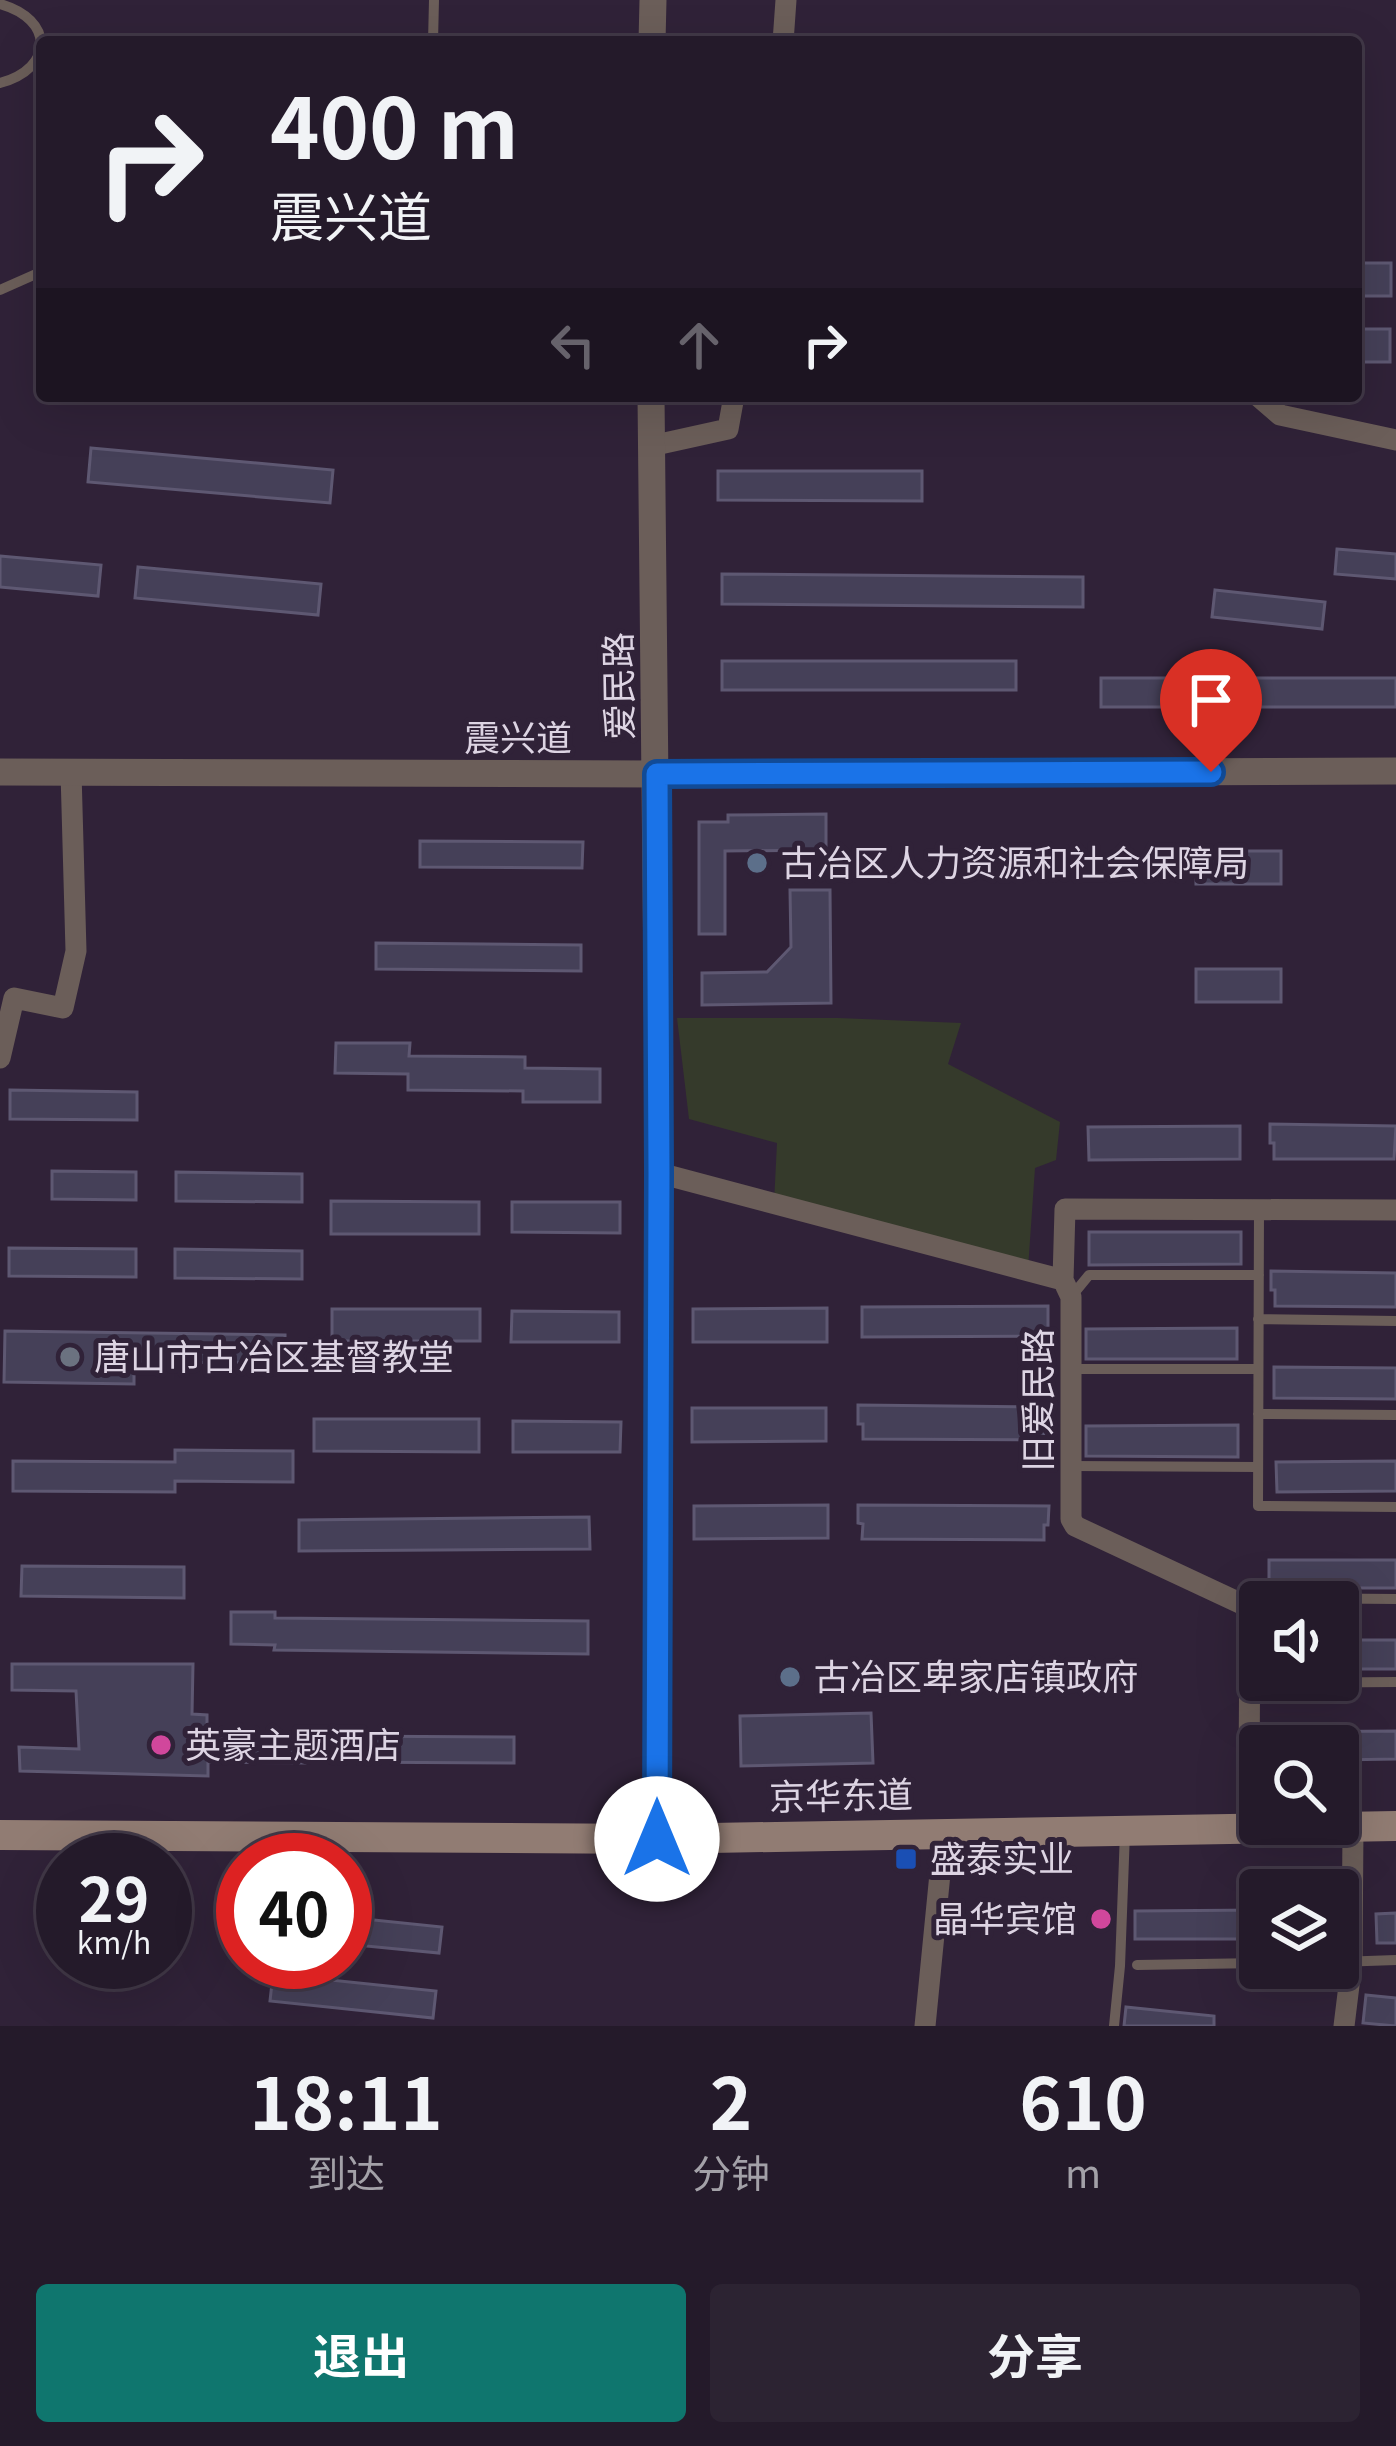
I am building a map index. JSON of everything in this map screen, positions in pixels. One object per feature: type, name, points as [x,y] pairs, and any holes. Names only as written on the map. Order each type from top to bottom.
[{"type":"main road","name":"京华东道","points":[[1359,1827],[1396,1826]]},
{"type":"main road","name":"京华东道","points":[[0,1835],[657,1839],[1239,1828]]},
{"type":"street","points":[[652,0],[652,36]]},
{"type":"street","points":[[783,36],[786,0]]},
{"type":"street","name":"爱民路","points":[[651,402],[659,1173],[657,1839]]},
{"type":"street","points":[[651,446],[728,429],[733,402]]},
{"type":"street","points":[[1265,402],[1280,415],[1396,440]]},
{"type":"street","name":"震兴道","points":[[0,772],[1396,771]]},
{"type":"street","points":[[0,1058],[14,998],[63,1008],[76,951],[70,772]]},
{"type":"street","name":"旧爱民路","points":[[659,1173],[1067,1289],[1071,1519],[1075,1526],[1244,1605],[1250,1616],[1249,1725]]},
{"type":"street","points":[[1067,1289],[1065,1209],[1396,1210]]},
{"type":"street","points":[[925,2026],[944,1833]]},
{"type":"street","points":[[1344,2026],[1345,1989]]},
{"type":"lane","points":[[434,0],[434,36]]},
{"type":"lane","points":[[0,4],[24,12],[39,36]]},
{"type":"lane","points":[[0,83],[24,74],[36,58]]},
{"type":"lane","points":[[0,290],[36,274]]},
{"type":"lane","points":[[1258,1210],[1258,1506],[1396,1507]]},
{"type":"lane","points":[[1067,1289],[1089,1275],[1258,1276]]},
{"type":"lane","points":[[1258,1319],[1396,1321]]},
{"type":"lane","points":[[1070,1370],[1258,1369]]},
{"type":"lane","points":[[1258,1414],[1396,1415]]},
{"type":"lane","points":[[1071,1466],[1258,1467]]},
{"type":"lane","points":[[1359,1599],[1396,1599]]},
{"type":"lane","points":[[1359,1682],[1396,1682]]},
{"type":"lane","points":[[1114,2026],[1125,1831]]},
{"type":"lane","points":[[1359,1961],[1396,1960]]},
{"type":"lane","points":[[1137,1965],[1239,1963]]},
{"type":"green space","points":[[677,1018],[961,1023],[948,1064],[1060,1122],[1056,1160],[1035,1168],[1028,1269],[774,1203],[777,1143],[689,1119]]},
{"type":"building","points":[[1362,263],[1391,263],[1391,296],[1362,296]]},
{"type":"building","points":[[1362,329],[1390,329],[1390,362],[1362,362]]},
{"type":"building","points":[[91,448],[333,470],[330,503],[88,482]]},
{"type":"building","points":[[718,471],[922,471],[922,501],[718,500]]},
{"type":"building","points":[[1337,549],[1396,554],[1396,579],[1335,574]]},
{"type":"building","points":[[0,556],[101,565],[98,596],[0,587]]},
{"type":"building","points":[[138,567],[321,584],[318,615],[135,598]]},
{"type":"building","points":[[722,574],[1083,577],[1083,607],[722,604]]},
{"type":"building","points":[[1215,590],[1325,602],[1322,629],[1212,617]]},
{"type":"building","points":[[722,661],[1016,661],[1016,690],[722,690]]},
{"type":"building","points":[[1101,678],[1396,678],[1396,707],[1101,707]]},
{"type":"building","points":[[826,814],[826,850],[725,851],[725,934],[699,934],[699,822],[728,822],[728,815]]},
{"type":"building","points":[[420,841],[583,842],[582,868],[420,867]]},
{"type":"building","points":[[1196,851],[1281,851],[1281,884],[1196,884]]},
{"type":"building","name":"古冶区人力资源和社会保障局","points":[[790,890],[830,890],[831,1003],[702,1005],[702,973],[767,972],[791,947]]},
{"type":"building","points":[[376,943],[581,945],[581,971],[376,969]]},
{"type":"building","points":[[1196,969],[1281,969],[1281,1002],[1196,1002]]},
{"type":"building","points":[[336,1043],[410,1043],[409,1056],[525,1057],[525,1068],[600,1069],[600,1102],[523,1102],[523,1091],[408,1090],[408,1074],[335,1073]]},
{"type":"building","points":[[10,1090],[137,1092],[137,1120],[10,1119]]},
{"type":"building","points":[[1270,1124],[1396,1126],[1394,1159],[1274,1159]]},
{"type":"building","points":[[1240,1126],[1240,1159],[1089,1160],[1088,1127]]},
{"type":"building","points":[[52,1171],[136,1172],[136,1200],[52,1199]]},
{"type":"building","points":[[176,1172],[302,1174],[302,1202],[176,1201]]},
{"type":"building","points":[[331,1201],[479,1202],[479,1234],[331,1234]]},
{"type":"building","points":[[512,1202],[620,1202],[620,1233],[512,1232]]},
{"type":"building","points":[[1089,1232],[1241,1232],[1241,1264],[1089,1265]]},
{"type":"building","points":[[9,1248],[136,1249],[136,1277],[9,1276]]},
{"type":"building","points":[[175,1249],[302,1251],[302,1279],[175,1278]]},
{"type":"building","points":[[1271,1271],[1396,1273],[1396,1307],[1275,1306]]},
{"type":"building","points":[[1048,1306],[1048,1336],[862,1337],[862,1307]]},
{"type":"building","points":[[827,1308],[827,1342],[693,1342],[693,1309]]},
{"type":"building","points":[[332,1309],[480,1309],[480,1341],[332,1341]]},
{"type":"building","points":[[512,1311],[619,1312],[619,1342],[511,1342]]},
{"type":"building","points":[[1237,1328],[1237,1359],[1086,1359],[1086,1329]]},
{"type":"building","name":"唐山市古冶区基督教堂","points":[[5,1331],[285,1335],[285,1363],[134,1362],[134,1384],[4,1382]]},
{"type":"building","points":[[1274,1367],[1396,1368],[1396,1399],[1274,1398]]},
{"type":"building","points":[[858,1405],[1049,1407],[1049,1425],[1044,1425],[1044,1440],[863,1439]]},
{"type":"building","points":[[692,1408],[826,1408],[826,1441],[692,1442]]},
{"type":"building","points":[[314,1419],[479,1419],[479,1452],[314,1451]]},
{"type":"building","points":[[513,1421],[621,1422],[620,1452],[513,1452]]},
{"type":"building","points":[[1238,1425],[1238,1457],[1086,1456],[1086,1426]]},
{"type":"building","points":[[175,1450],[293,1451],[293,1482],[175,1481],[175,1492],[13,1491],[13,1461],[175,1462]]},
{"type":"building","points":[[1396,1461],[1396,1491],[1277,1492],[1276,1462]]},
{"type":"building","points":[[828,1505],[828,1538],[694,1539],[694,1506]]},
{"type":"building","points":[[858,1505],[1049,1506],[1048,1525],[1044,1525],[1044,1540],[862,1539]]},
{"type":"building","points":[[589,1517],[590,1549],[299,1551],[299,1520]]},
{"type":"building","points":[[1269,1560],[1396,1560],[1396,1588],[1359,1588],[1359,1581],[1269,1581]]},
{"type":"building","points":[[22,1566],[184,1567],[184,1598],[21,1596]]},
{"type":"building","points":[[231,1612],[275,1612],[275,1618],[588,1621],[588,1654],[274,1650],[275,1645],[231,1644]]},
{"type":"building","points":[[1359,1640],[1396,1640],[1396,1669],[1359,1669]]},
{"type":"building","points":[[12,1664],[193,1664],[192,1714],[207,1715],[207,1736],[306,1736],[305,1763],[208,1762],[208,1776],[20,1771],[19,1747],[79,1749],[76,1691],[12,1690]]},
{"type":"building","name":"古冶区卑家店镇政府","points":[[871,1713],[873,1763],[741,1766],[740,1716]]},
{"type":"building","points":[[1359,1731],[1396,1731],[1396,1759],[1359,1760]]},
{"type":"building","points":[[334,1736],[514,1737],[514,1763],[334,1762]]},
{"type":"building","points":[[1239,1910],[1239,1939],[1135,1939],[1135,1911]]},
{"type":"building","points":[[1396,1913],[1396,1943],[1377,1943],[1376,1914]]},
{"type":"building","points":[[372,1920],[442,1927],[439,1953],[372,1947]]},
{"type":"building","points":[[372,1984],[436,1991],[433,2018],[270,2001],[271,1989],[372,1989]]},
{"type":"building","points":[[1366,1995],[1396,1998],[1396,2026],[1363,2023]]},
{"type":"building","points":[[1126,2007],[1214,2016],[1214,2026],[1124,2026]]},
{"type":"place","name":"古冶区人力资源和社会保障局","points":[[757,863]]},
{"type":"place","name":"唐山市古冶区基督教堂","points":[[70,1357]]},
{"type":"place","name":"古冶区卑家店镇政府","points":[[790,1677]]},
{"type":"place","name":"英豪主题酒店","points":[[161,1745]]},
{"type":"place","name":"盛泰实业","points":[[906,1859]]},
{"type":"place","name":"晶华宾馆","points":[[1101,1919]]},
{"type":"route","points":[[657,1839],[657,774],[1211,772]]}]
